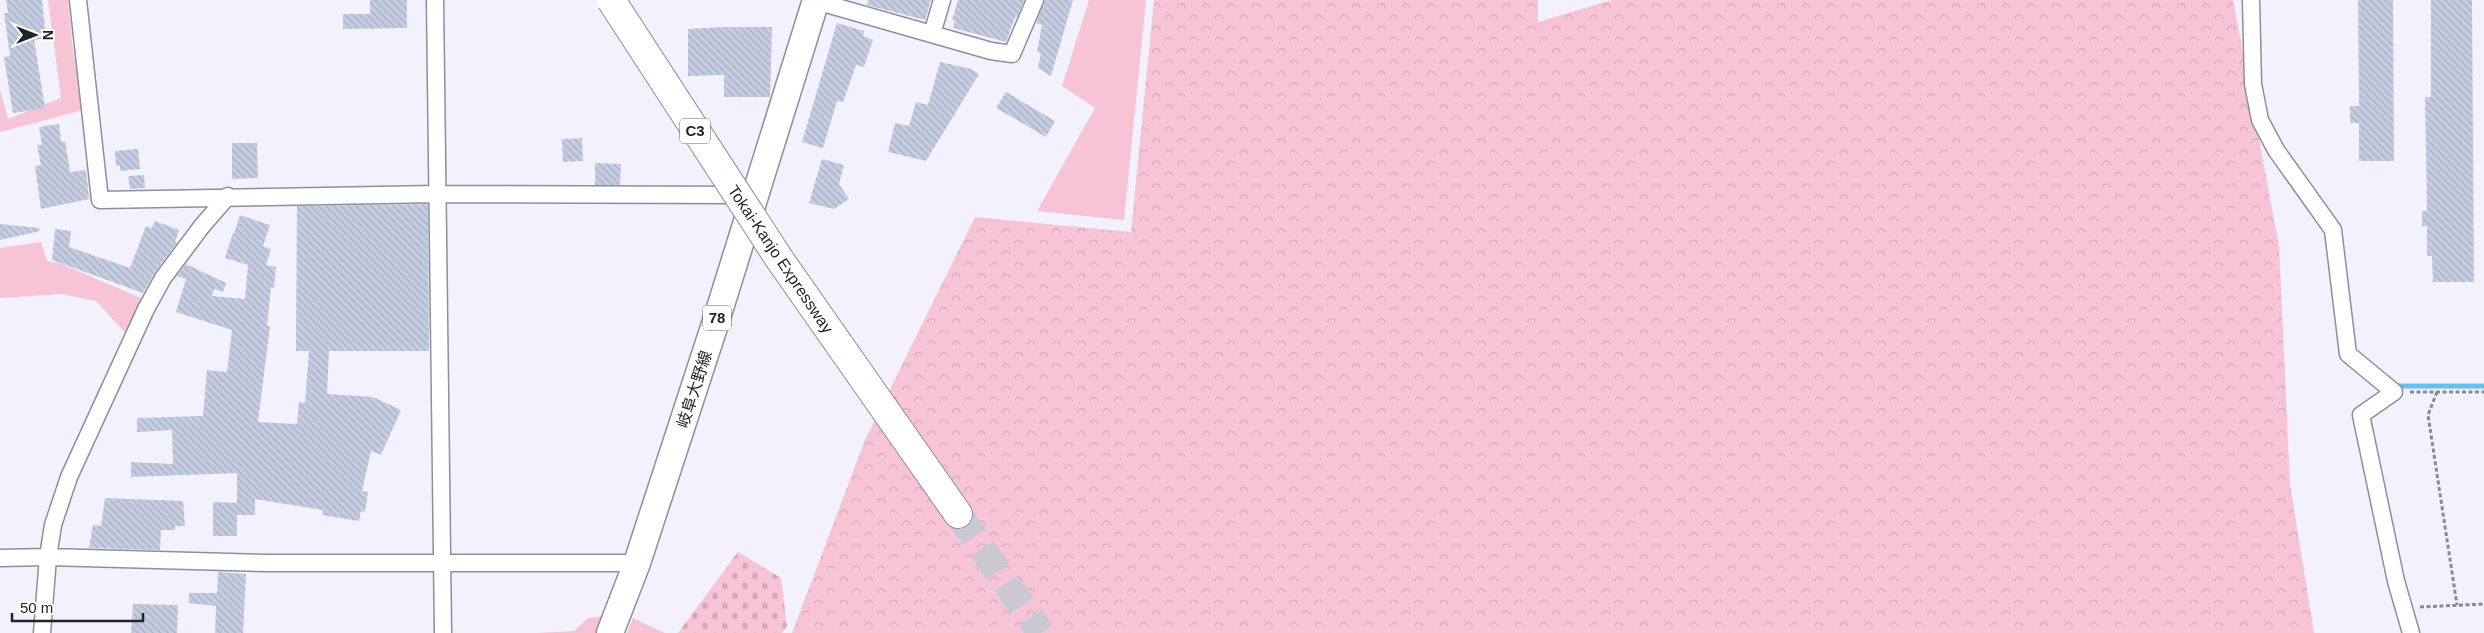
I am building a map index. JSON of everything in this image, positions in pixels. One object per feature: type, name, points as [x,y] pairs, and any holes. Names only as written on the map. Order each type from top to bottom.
[{"type":"highway","name":"Tokai-Kanjo Expressway","points":[[611,0],[780,260],[958,514]]},
{"type":"main road","name":"岐阜大野線","points":[[610,633],[637,563],[757,195],[816,0]]},
{"type":"street","points":[[78,0],[100,200],[228,196],[437,194],[757,195]]},
{"type":"street","points":[[435,0],[443,633]]},
{"type":"street","points":[[816,0],[991,51],[1012,54],[1035,0]]},
{"type":"street","points":[[932,34],[942,0]]},
{"type":"street","points":[[2251,0],[2253,84],[2260,120],[2276,150],[2333,230],[2348,354],[2394,392],[2362,415],[2396,581],[2411,633]]},
{"type":"street","points":[[42,633],[48,557],[53,525],[69,477],[146,309],[163,278],[202,226],[228,196]]},
{"type":"street","points":[[0,558],[48,557],[267,563],[637,563]]},
{"type":"path","points":[[2394,392],[2484,392]]},
{"type":"path","points":[[2437,392],[2428,415],[2457,606]]},
{"type":"path","points":[[2404,607],[2484,604]]},
{"type":"green space","points":[[48,0],[68,0],[73,52],[83,110],[0,132],[0,89],[8,119],[61,98]]},
{"type":"green space","points":[[1089,0],[1146,0],[1124,220],[1037,211],[1095,108],[1062,86]]},
{"type":"green space","points":[[1154,0],[1538,0],[1538,22],[1612,0],[2233,0],[2279,246],[2290,484],[2314,633],[792,633],[865,440],[975,217],[1131,232]]},
{"type":"green space","points":[[41,242],[47,261],[62,264],[143,299],[129,337],[96,301],[61,294],[0,298],[0,248]]},
{"type":"green space","points":[[738,552],[781,578],[787,626],[782,633],[678,633]]},
{"type":"green space","points":[[606,616],[599,633],[538,633],[574,631],[588,618]]},
{"type":"green space","points":[[633,618],[665,633],[627,633]]},
{"type":"building","points":[[6,0],[42,0],[46,38],[34,40],[45,108],[13,113],[4,57],[10,56],[4,13],[8,13]]},
{"type":"building","points":[[370,0],[407,0],[407,28],[343,29],[343,14],[370,14]]},
{"type":"building","points":[[868,0],[931,0],[925,20],[867,5]]},
{"type":"building","points":[[958,0],[1024,0],[1017,17],[1015,17],[1006,42],[953,28],[955,21],[952,20]]},
{"type":"building","points":[[1045,0],[1073,0],[1051,76],[1038,68],[1041,53],[1037,52],[1042,25],[1036,23]]},
{"type":"building","points":[[2358,0],[2393,0],[2394,161],[2359,161],[2359,123],[2350,123],[2350,106],[2359,106]]},
{"type":"building","points":[[2431,0],[2472,0],[2474,282],[2433,282],[2432,256],[2427,256],[2427,226],[2422,226],[2422,211],[2427,211],[2425,97],[2431,97]]},
{"type":"building","points":[[837,23],[864,31],[863,36],[873,40],[864,67],[856,65],[843,102],[837,101],[823,148],[802,142]]},
{"type":"building","points":[[772,27],[770,97],[724,97],[724,75],[688,76],[688,29]]},
{"type":"building","points":[[940,62],[971,69],[979,74],[926,161],[888,152],[895,123],[909,126],[916,102],[928,105]]},
{"type":"building","points":[[1006,92],[1055,121],[1046,137],[996,108]]},
{"type":"building","points":[[59,124],[61,142],[65,141],[70,172],[86,170],[89,199],[41,209],[35,166],[41,165],[37,145],[42,145],[39,127]]},
{"type":"building","points":[[582,138],[583,161],[563,162],[562,139]]},
{"type":"building","points":[[232,143],[257,143],[258,178],[232,179]]},
{"type":"building","points":[[138,149],[140,169],[120,171],[120,165],[116,166],[115,151]]},
{"type":"building","points":[[822,159],[844,165],[839,184],[849,199],[834,209],[809,203]]},
{"type":"building","points":[[595,163],[621,164],[620,185],[595,185]]},
{"type":"building","points":[[144,175],[145,188],[130,189],[128,176]]},
{"type":"building","points":[[428,204],[429,351],[329,351],[327,394],[373,397],[401,410],[381,455],[371,451],[362,491],[368,492],[365,512],[361,511],[359,521],[322,515],[323,510],[255,499],[255,515],[237,515],[237,536],[213,536],[213,502],[237,503],[237,473],[131,477],[131,462],[173,464],[172,430],[137,432],[137,418],[203,416],[207,370],[227,372],[232,330],[176,312],[186,279],[177,276],[186,264],[226,283],[223,292],[214,289],[212,296],[245,299],[248,265],[225,258],[233,233],[240,215],[270,225],[263,246],[271,249],[266,265],[276,267],[274,288],[271,287],[267,326],[270,326],[258,422],[297,424],[299,402],[305,403],[309,351],[296,351],[297,206]]},
{"type":"building","points":[[155,221],[179,230],[175,242],[177,243],[155,272],[143,293],[52,260],[55,229],[71,231],[69,247],[130,268],[146,226],[152,228]]},
{"type":"building","points":[[0,224],[39,228],[40,231],[0,240]]},
{"type":"building","points":[[105,498],[183,501],[185,526],[175,526],[175,530],[161,530],[160,550],[89,548],[93,525],[101,526]]},
{"type":"building","points":[[218,572],[246,574],[243,633],[215,633],[216,606],[189,603],[189,593],[217,593]]},
{"type":"building","points":[[133,604],[178,605],[177,633],[131,633]]},
{"type":"waterway","points":[[2397,386],[2484,386]]},
{"type":"tunnel","points":[[958,514],[1041,633]]}]
